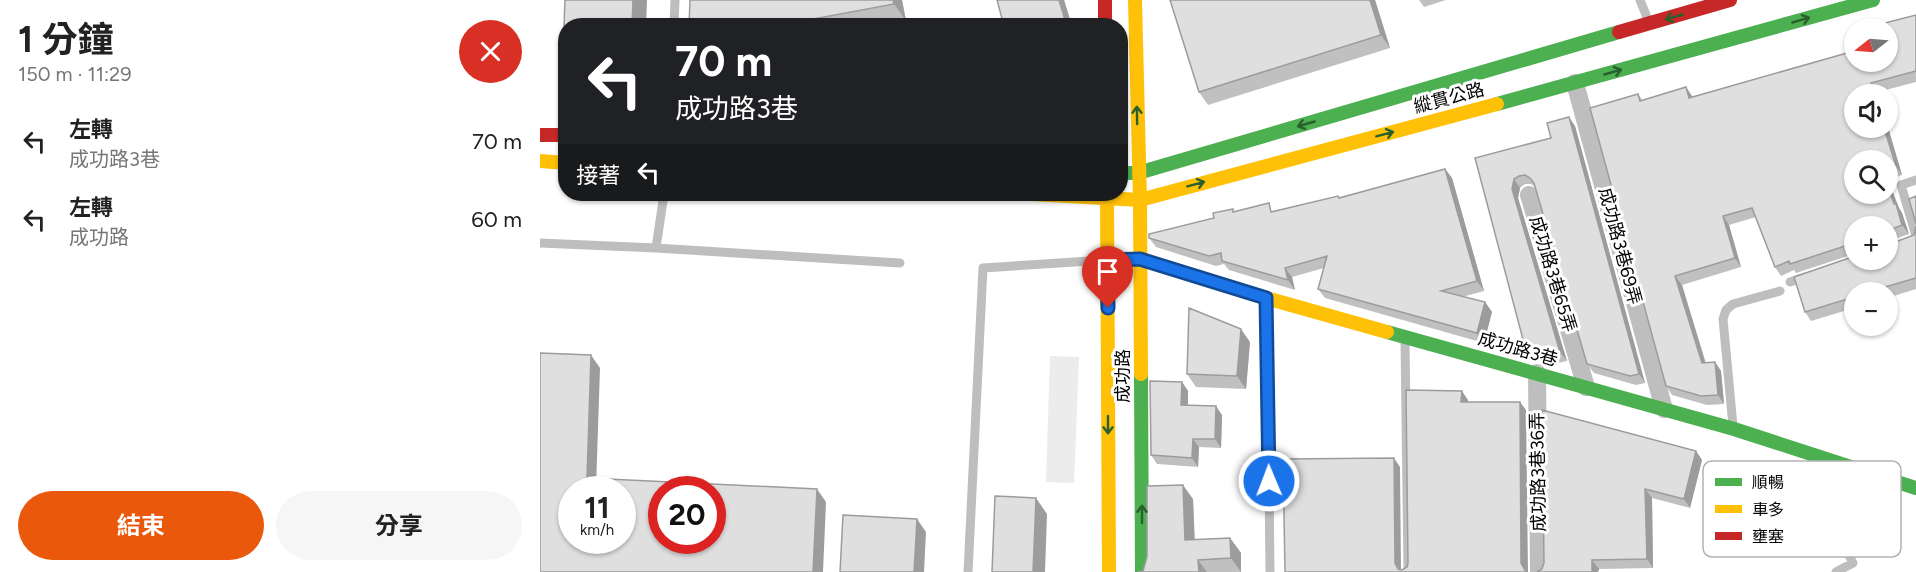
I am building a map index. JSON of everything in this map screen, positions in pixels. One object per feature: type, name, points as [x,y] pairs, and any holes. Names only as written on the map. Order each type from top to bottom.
[{"type":"main road","points":[[1105,0],[1105,18]]},
{"type":"main road","name":"成功路","points":[[1135,0],[1140,200],[1142,572]]},
{"type":"main road","name":"縱貫公路","points":[[1128,173],[1138,173],[1730,0]]},
{"type":"main road","name":"縱貫公路","points":[[1128,199],[1140,200],[1873,0]]},
{"type":"main road","points":[[540,135],[558,135]]},
{"type":"main road","points":[[540,161],[558,162]]},
{"type":"main road","name":"成功路","points":[[1107,201],[1109,572]]},
{"type":"main road","name":"成功路3巷","points":[[1107,260],[1140,259],[1266,298],[1734,429],[1834,461]]},
{"type":"main road","name":"成功路3巷","points":[[1901,483],[1916,488]]},
{"type":"street","name":"成功路3巷69弄","points":[[1575,83],[1664,409]]},
{"type":"street","name":"成功路3巷65弄","points":[[1529,195],[1587,387]]},
{"type":"street","name":"成功路3巷36弄","points":[[1537,373],[1539,572]]},
{"type":"lane","points":[[674,18],[675,0]]},
{"type":"lane","points":[[1640,0],[1649,24]]},
{"type":"lane","points":[[1913,239],[1901,185],[1916,180]]},
{"type":"lane","points":[[656,248],[663,201]]},
{"type":"lane","points":[[540,243],[900,263]]},
{"type":"lane","points":[[968,572],[983,268],[1107,260]]},
{"type":"lane","points":[[1790,282],[1812,274]]},
{"type":"lane","points":[[1734,429],[1723,319],[1726,310],[1733,304],[1780,291]]},
{"type":"lane","points":[[1266,298],[1270,572]]},
{"type":"lane","points":[[1405,336],[1408,572]]},
{"type":"lane","points":[[1836,572],[1853,563],[1850,557]]},
{"type":"shaded area","points":[[1050,356],[1079,357],[1074,483],[1046,482]]},
{"type":"building","points":[[565,0],[633,0],[632,18],[564,18]]},
{"type":"building","points":[[690,0],[893,0],[894,4],[819,18],[689,18]]},
{"type":"building","points":[[997,0],[1059,0],[1064,18],[1002,18]]},
{"type":"building","points":[[1170,0],[1370,0],[1381,35],[1199,92]]},
{"type":"building","points":[[1916,15],[1916,71],[1871,84],[1844,84],[1844,138],[1887,138],[1891,150],[1844,150],[1844,204],[1896,204],[1902,225],[1898,227],[1898,216],[1844,216],[1844,246],[1775,267],[1752,208],[1723,216],[1735,258],[1675,276],[1702,363],[1715,362],[1718,395],[1701,396],[1666,386],[1590,108],[1638,94],[1640,101],[1686,87],[1689,98],[1844,54],[1844,72],[1898,72],[1898,20]]},
{"type":"building","points":[[1569,117],[1639,374],[1630,376],[1587,364],[1534,183],[1525,175],[1514,179],[1512,189],[1560,352],[1552,354],[1525,347],[1475,158],[1551,138],[1547,123]]},
{"type":"building","points":[[1445,169],[1477,281],[1441,291],[1485,302],[1477,333],[1318,289],[1327,256],[1285,268],[1288,280],[1222,261],[1221,253],[1209,256],[1149,238],[1149,234],[1214,218],[1213,213],[1233,209],[1233,212],[1269,203],[1271,212],[1338,196],[1339,198]]},
{"type":"building","points":[[1916,196],[1916,224],[1909,199]]},
{"type":"building","points":[[1916,226],[1916,278],[1898,283],[1844,282],[1844,300],[1805,312],[1794,277],[1844,260],[1844,270],[1898,270],[1898,241],[1914,235]]},
{"type":"building","points":[[1189,308],[1241,329],[1237,376],[1187,374]]},
{"type":"building","points":[[540,353],[591,355],[587,476],[558,476],[558,554],[636,554],[636,480],[648,481],[648,554],[726,554],[726,485],[817,489],[813,572],[540,572]]},
{"type":"building","points":[[1150,381],[1182,382],[1181,405],[1216,406],[1215,439],[1193,439],[1192,458],[1151,455]]},
{"type":"building","points":[[1406,390],[1462,391],[1461,402],[1520,402],[1521,563],[1526,572],[1285,572],[1283,459],[1394,458],[1395,563],[1398,569],[1402,570],[1407,567]]},
{"type":"building","points":[[1542,410],[1696,451],[1684,499],[1645,489],[1647,559],[1592,560],[1592,572],[1537,572],[1542,569],[1544,563]]},
{"type":"building","points":[[1183,485],[1185,540],[1230,538],[1231,558],[1198,560],[1199,572],[1138,572],[1143,571],[1147,557],[1147,486]]},
{"type":"building","points":[[995,496],[1036,498],[1033,572],[992,572]]},
{"type":"building","points":[[843,515],[917,519],[914,572],[840,572]]},
{"type":"traffic: fast","points":[[1497,104],[1873,0]]},
{"type":"traffic: fast","points":[[1128,173],[1138,173],[1619,32]]},
{"type":"traffic: fast","points":[[1387,332],[1734,429],[1833,461]]},
{"type":"traffic: fast","points":[[1141,374],[1142,572]]},
{"type":"traffic: fast","points":[[1901,483],[1916,488]]},
{"type":"traffic: slow","points":[[1135,0],[1141,374]]},
{"type":"traffic: slow","points":[[1128,199],[1140,200],[1497,104]]},
{"type":"traffic: slow","points":[[540,161],[558,162]]},
{"type":"traffic: slow","points":[[1107,201],[1109,572]]},
{"type":"traffic: slow","points":[[1107,260],[1140,259],[1387,332]]},
{"type":"traffic: jam","points":[[1105,0],[1105,18]]},
{"type":"traffic: jam","points":[[1619,32],[1730,0]]},
{"type":"traffic: jam","points":[[540,135],[558,135]]},
{"type":"route","points":[[1108,308],[1107,260],[1140,259],[1266,298],[1269,481]]}]
